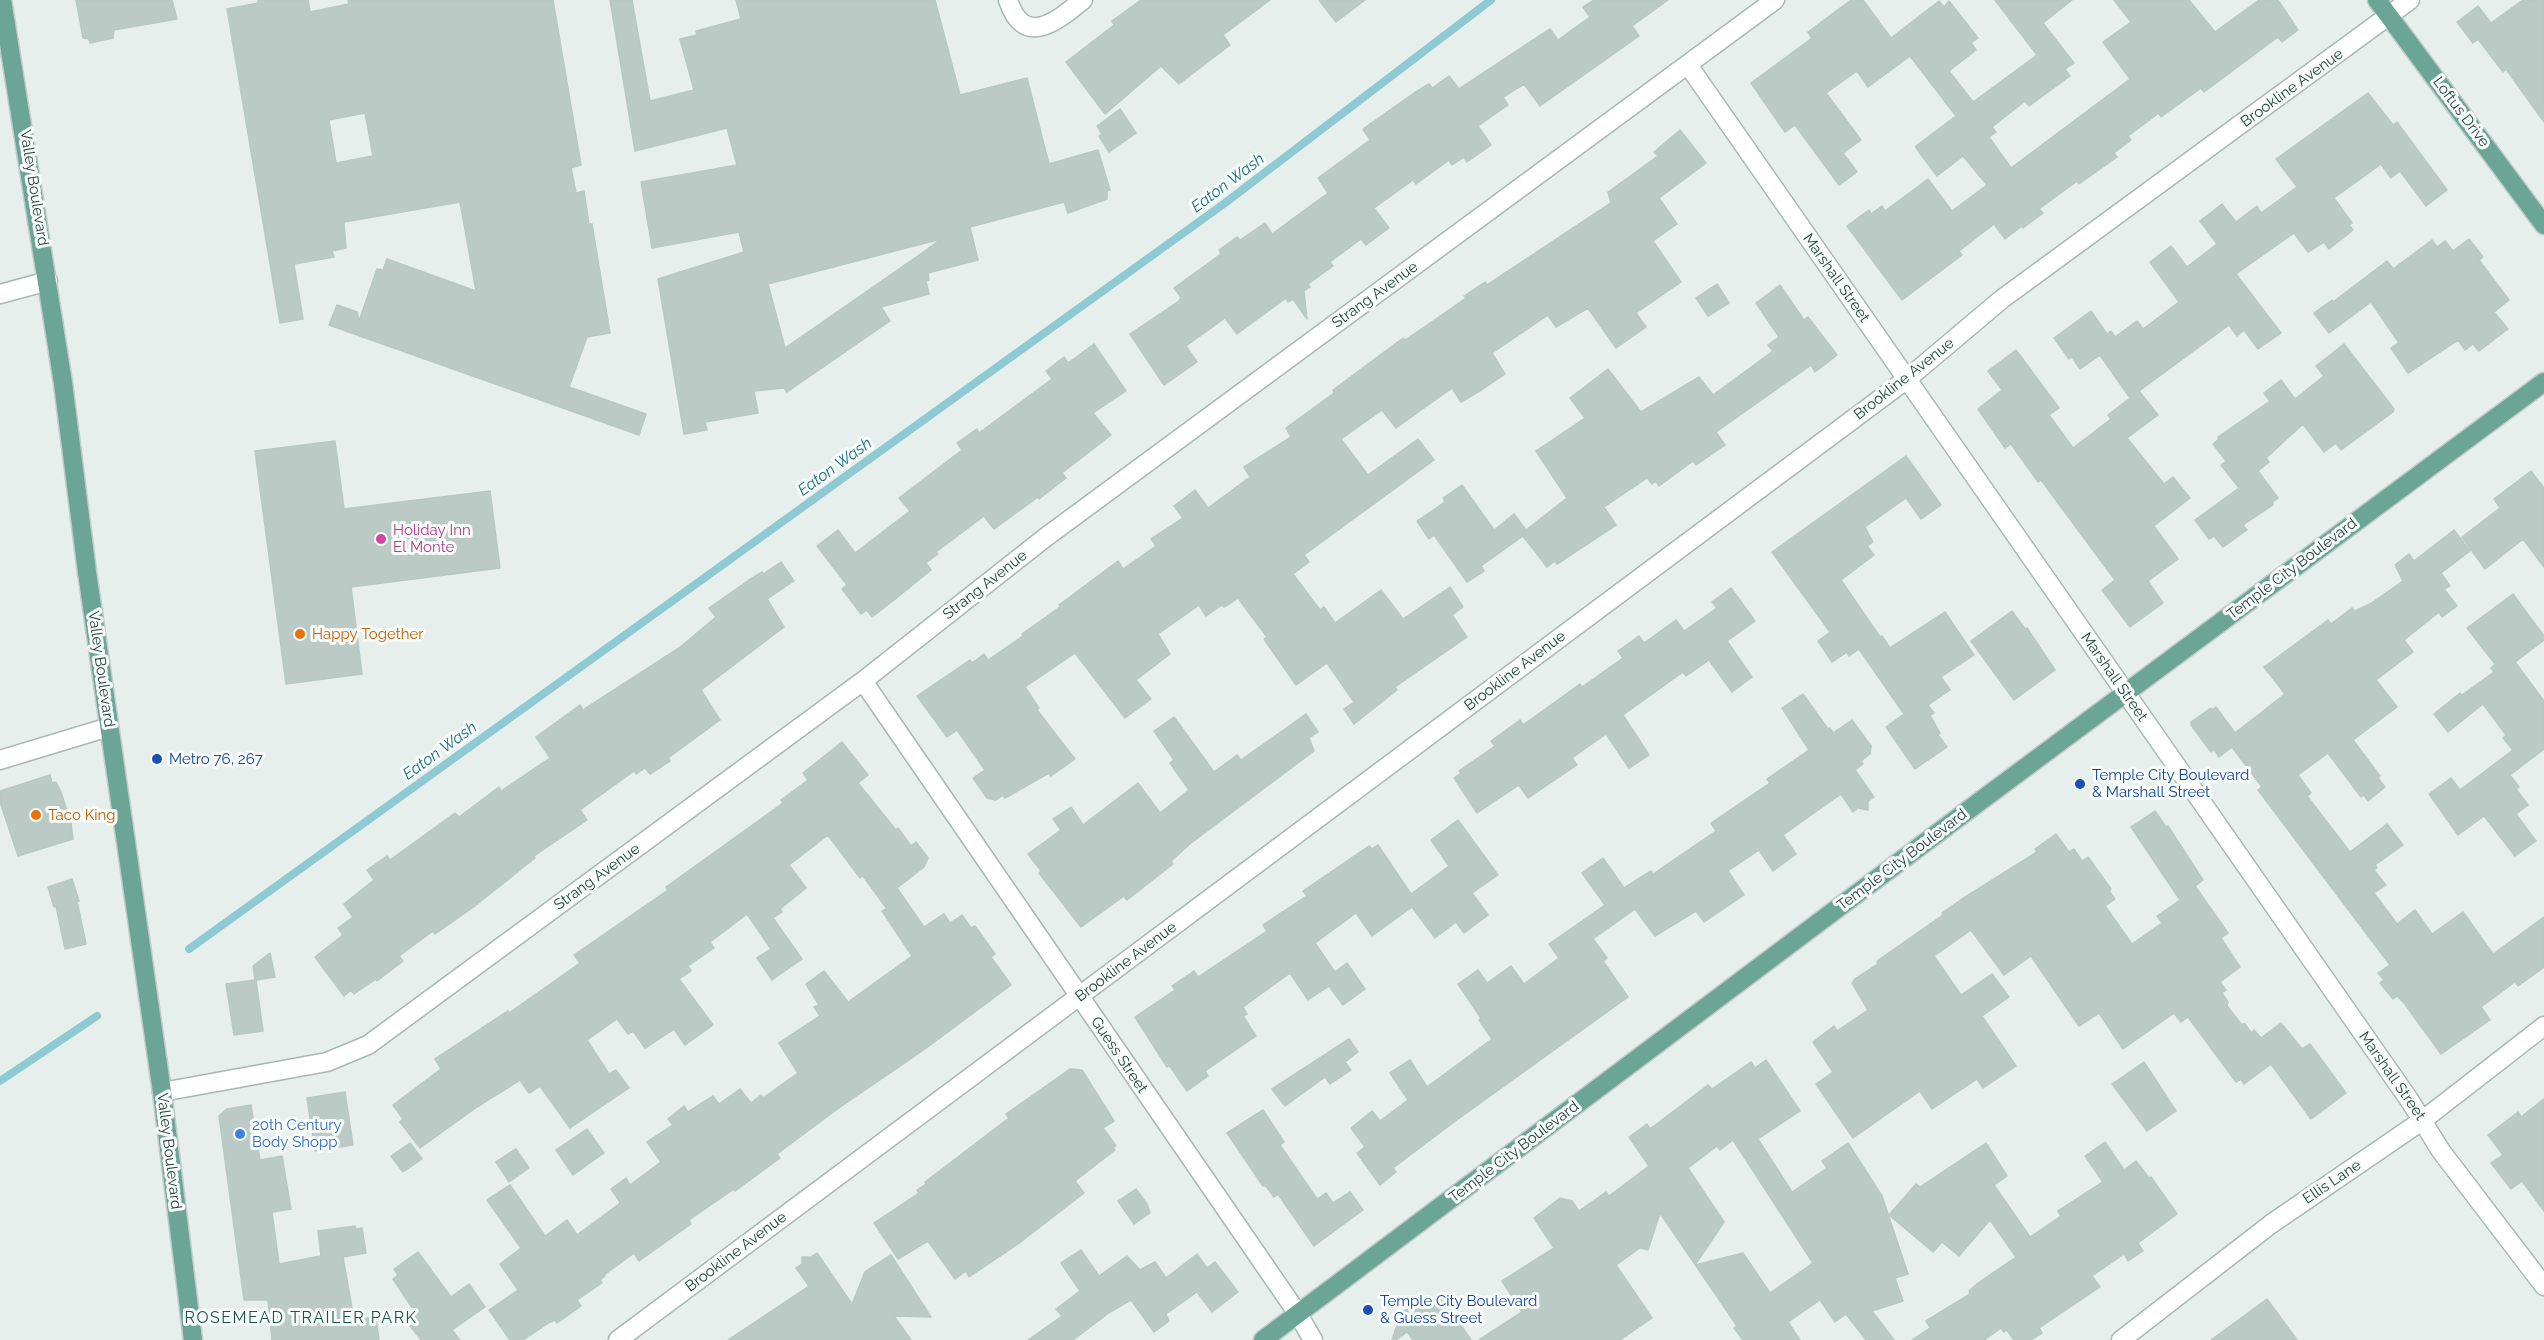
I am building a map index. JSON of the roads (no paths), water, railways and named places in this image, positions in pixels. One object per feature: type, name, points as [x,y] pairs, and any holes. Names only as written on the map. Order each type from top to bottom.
[{"type":"main road","name":"Valley Boulevard","points":[[2,0],[48,281],[162,1092],[193,1340]]},
{"type":"main road","name":"Loftus Drive","points":[[2377,0],[2544,225]]},
{"type":"main road","name":"Temple City Boulevard","points":[[1263,1340],[2125,693],[2544,382]]},
{"type":"street","points":[[1008,0],[1014,17],[1025,26],[1039,28],[1057,21],[1083,0]]},
{"type":"street","name":"Strang Avenue","points":[[162,1092],[327,1062],[368,1045],[863,681],[1046,537],[1775,0]]},
{"type":"street","name":"Brookline Avenue","points":[[618,1340],[1907,379],[2002,299],[2410,0]]},
{"type":"street","name":"Marshall Street","points":[[1688,65],[2423,1120],[2441,1151],[2544,1286]]},
{"type":"street","points":[[0,294],[48,281]]},
{"type":"street","name":"Guess Street","points":[[863,681],[1298,1314],[1313,1340]]},
{"type":"street","points":[[0,760],[109,727]]},
{"type":"street","name":"Ellis Lane","points":[[2121,1340],[2271,1224],[2423,1120],[2544,1026]]},
{"type":"waterway","name":"Eaton Wash","points":[[189,949],[1225,203],[1491,0]]},
{"type":"waterway","name":"Eaton Wash","points":[[0,1081],[97,1016]]},
{"type":"place","name":"Holiday Inn El Monte","points":[[381,539]]},
{"type":"place","name":"Happy Together","points":[[300,634]]},
{"type":"place","name":"Metro 76, 267","points":[[157,759]]},
{"type":"place","name":"Temple City Boulevard & Marshall Street","points":[[2080,784]]},
{"type":"place","name":"Taco King","points":[[36,815]]},
{"type":"place","name":"20th Century Body Shopp","points":[[240,1134]]},
{"type":"place","name":"Temple City Boulevard & Guess Street","points":[[1368,1310]]},
{"type":"district","name":"ROSEMEAD TRAILER PARK","points":[[301,1318]]}]
